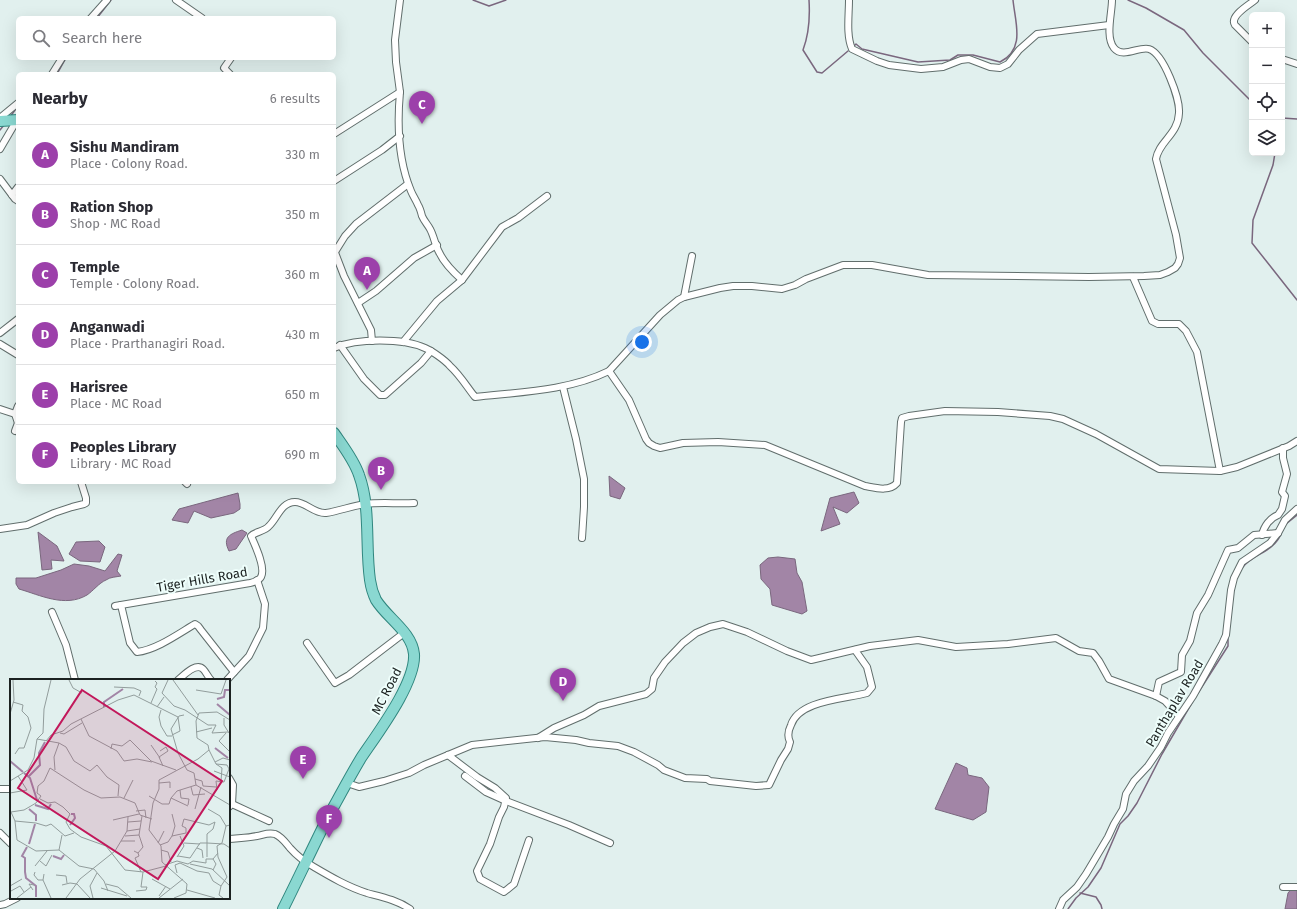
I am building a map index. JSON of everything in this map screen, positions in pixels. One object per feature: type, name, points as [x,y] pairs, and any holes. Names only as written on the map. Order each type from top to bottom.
[{"type":"main road","points":[[1,119],[16,124]]},
{"type":"main road","name":"MC Road","points":[[283,909],[347,783],[406,687],[414,661],[414,652],[411,644],[404,633],[376,600],[370,579],[365,504],[358,473],[336,436]]},
{"type":"street","points":[[93,16],[107,0]]},
{"type":"street","points":[[176,0],[199,16]]},
{"type":"street","points":[[400,0],[395,40],[400,92],[398,120],[402,161],[408,184],[430,229],[442,258],[462,280]]},
{"type":"street","points":[[850,0],[849,22],[850,45],[852,49],[889,65],[921,69],[943,67],[961,60],[969,59],[990,67],[1000,68],[1008,64],[1019,50],[1037,34],[1043,32],[1109,25]]},
{"type":"street","points":[[430,351],[421,363],[385,395],[380,394],[364,379],[337,347],[364,341],[393,340],[425,348],[430,351],[450,365],[475,397],[563,387],[609,371],[660,315],[684,296],[733,286],[782,289],[843,265],[872,265],[928,275],[1133,276],[1160,275],[1172,270],[1178,264],[1180,258],[1176,235],[1156,159],[1157,154],[1173,133],[1178,123],[1178,102],[1173,83],[1156,54],[1149,49],[1124,52],[1118,51],[1114,48],[1109,25],[1112,0]]},
{"type":"street","points":[[1249,39],[1233,23],[1233,20],[1237,14],[1255,0]]},
{"type":"street","points":[[54,72],[61,60]]},
{"type":"street","points":[[228,72],[224,68],[230,60]]},
{"type":"street","points":[[1285,60],[1297,64]]},
{"type":"street","points":[[336,133],[400,92]]},
{"type":"street","points":[[1,119],[16,104]]},
{"type":"street","points":[[0,149],[16,125]]},
{"type":"street","points":[[336,180],[382,150],[400,136]]},
{"type":"street","points":[[0,179],[16,199]]},
{"type":"street","points":[[336,248],[344,236],[356,224],[408,184]]},
{"type":"street","points":[[12,195],[16,190]]},
{"type":"street","points":[[404,342],[437,301],[462,280],[502,227],[518,218],[546,196]]},
{"type":"street","points":[[358,303],[376,291],[414,258],[430,252],[436,245]]},
{"type":"street","points":[[336,256],[344,276],[371,330],[372,341]]},
{"type":"street","points":[[684,296],[692,256]]},
{"type":"street","points":[[1133,276],[1152,321],[1158,324],[1179,324],[1186,331],[1197,352],[1220,471]]},
{"type":"street","points":[[0,333],[16,321]]},
{"type":"street","points":[[0,344],[16,354]]},
{"type":"street","points":[[609,371],[629,400],[646,438],[649,443],[654,446],[660,448],[683,443],[718,442],[765,445],[865,486],[888,488],[897,483],[902,418],[945,411],[998,412],[1050,416],[1062,419],[1096,434],[1159,469],[1220,471],[1237,467],[1297,441]]},
{"type":"street","points":[[563,387],[584,478],[582,538]]},
{"type":"street","points":[[0,409],[15,414],[16,417]]},
{"type":"street","points":[[1262,535],[1264,527],[1278,515],[1282,509],[1284,496],[1282,492],[1287,474],[1283,458],[1283,448]]},
{"type":"street","points":[[0,529],[27,525],[54,512],[84,504],[86,502],[86,498],[82,484]]},
{"type":"street","name":"Tiger Hills Road","points":[[234,672],[198,626],[194,624],[156,646],[142,652],[137,652],[130,643],[118,605],[250,583],[260,578],[262,575],[259,553],[251,536],[255,532],[265,530],[270,526],[280,510],[295,502],[317,512],[326,513],[365,504]]},
{"type":"street","points":[[365,504],[414,503]]},
{"type":"street","name":"Panthaplav Road","points":[[1059,909],[1063,900],[1077,887],[1086,874],[1123,809],[1126,794],[1134,781],[1148,766],[1161,747],[1168,733],[1192,696],[1226,635],[1231,590],[1234,578],[1242,562],[1270,543],[1278,533],[1285,520],[1297,509]]},
{"type":"street","points":[[1156,696],[1159,682],[1181,672],[1182,655],[1190,641],[1196,613],[1208,595],[1228,550],[1238,548],[1254,535],[1278,533]]},
{"type":"street","points":[[228,679],[249,656],[263,628],[265,604],[257,580]]},
{"type":"street","points":[[52,612],[66,645],[75,679]]},
{"type":"street","points":[[538,738],[554,728],[584,715],[599,706],[646,694],[652,689],[654,678],[665,662],[683,643],[696,633],[710,627],[723,624],[747,632],[786,651],[811,660],[870,646],[918,640],[956,647],[1008,644],[1056,638],[1079,651],[1092,653],[1100,661],[1109,679],[1156,696],[1165,701],[1179,716]]},
{"type":"street","points":[[307,643],[335,683],[349,675],[404,633]]},
{"type":"street","points":[[347,783],[359,787],[379,783],[409,773],[472,745],[545,737],[618,746],[634,752],[658,765],[664,770],[685,778],[707,779],[710,781],[756,786],[769,785],[788,749],[790,742],[788,738],[788,731],[793,719],[797,715],[807,708],[823,702],[867,693],[872,687],[867,667],[855,650]]},
{"type":"street","points":[[179,679],[195,667],[199,666],[210,679]]},
{"type":"street","points":[[448,755],[506,798],[490,844],[477,872],[480,879],[504,892],[508,890],[517,878],[529,840]]},
{"type":"street","points":[[465,776],[486,792],[610,843]]},
{"type":"street","points":[[230,780],[233,785],[230,805],[269,822]]},
{"type":"street","points":[[0,833],[10,843]]},
{"type":"street","points":[[230,839],[268,833],[274,834],[282,838],[306,863],[345,884],[385,897],[410,909]]},
{"type":"street","points":[[1283,887],[1297,888]]},
{"type":"street","points":[[4,906],[15,899]]},
{"type":"shaded area","points":[[609,476],[625,488],[620,499],[610,496]]},
{"type":"shaded area","points":[[854,492],[859,503],[847,513],[833,507],[840,524],[821,531],[830,498]]},
{"type":"shaded area","points":[[238,493],[240,509],[234,513],[211,518],[194,511],[188,523],[172,520],[179,509]]},
{"type":"shaded area","points":[[242,530],[247,533],[236,549],[229,551],[226,542],[228,537]]},
{"type":"shaded area","points":[[38,532],[57,546],[64,561],[51,560],[52,569],[42,570]]},
{"type":"shaded area","points":[[99,541],[105,547],[100,562],[80,561],[69,554],[76,542]]},
{"type":"shaded area","points":[[118,554],[122,555],[117,571],[121,576],[108,579],[87,595],[79,599],[61,600],[44,597],[19,589],[16,584],[16,578],[36,578],[74,564],[89,566],[105,571]]},
{"type":"shaded area","points":[[778,557],[795,559],[797,573],[802,582],[807,611],[802,614],[772,605],[770,589],[761,579],[760,565],[768,558]]},
{"type":"shaded area","points":[[956,763],[967,768],[968,775],[982,778],[989,787],[986,812],[973,820],[935,809]]},
{"type":"shaded area","points":[[1293,887],[1297,887],[1297,909],[1285,909],[1288,893]]},
{"type":"waterway","points":[[99,16],[111,0]]},
{"type":"waterway","points":[[473,0],[489,6],[506,0]]},
{"type":"waterway","points":[[809,0],[809,25],[803,50],[817,72],[822,73],[848,51]]},
{"type":"waterway","points":[[855,45],[856,44],[862,49],[918,62],[950,60],[958,55],[973,55],[1000,62],[1008,57],[1016,42],[1017,26],[1013,0]]},
{"type":"waterway","points":[[1128,0],[1146,8],[1184,30],[1203,53],[1249,99]]},
{"type":"waterway","points":[[58,72],[65,60]]},
{"type":"waterway","points":[[10,117],[16,109]]},
{"type":"waterway","points":[[1285,118],[1297,119]]},
{"type":"waterway","points":[[0,130],[4,125]]},
{"type":"waterway","points":[[1274,156],[1273,165],[1253,220],[1252,243],[1297,300]]},
{"type":"waterway","points":[[1286,524],[1297,515]]},
{"type":"waterway","points":[[1242,568],[1252,559],[1273,545],[1281,534]]},
{"type":"waterway","points":[[1198,693],[1228,646],[1228,637]]},
{"type":"waterway","points":[[1068,909],[1076,898],[1088,887],[1101,868],[1120,824],[1137,803],[1162,754],[1193,701]]},
{"type":"waterway","points":[[1080,893],[1096,897],[1102,909]]},
{"type":"place","name":"Temple","points":[[422,124]]},
{"type":"place","name":"Sishu Mandiram","points":[[367,290]]},
{"type":"place","name":"Ration Shop","points":[[381,490]]},
{"type":"place","name":"Anganwadi","points":[[563,701]]},
{"type":"place","name":"Harisree","points":[[303,779]]},
{"type":"place","name":"Peoples Library","points":[[329,838]]}]
